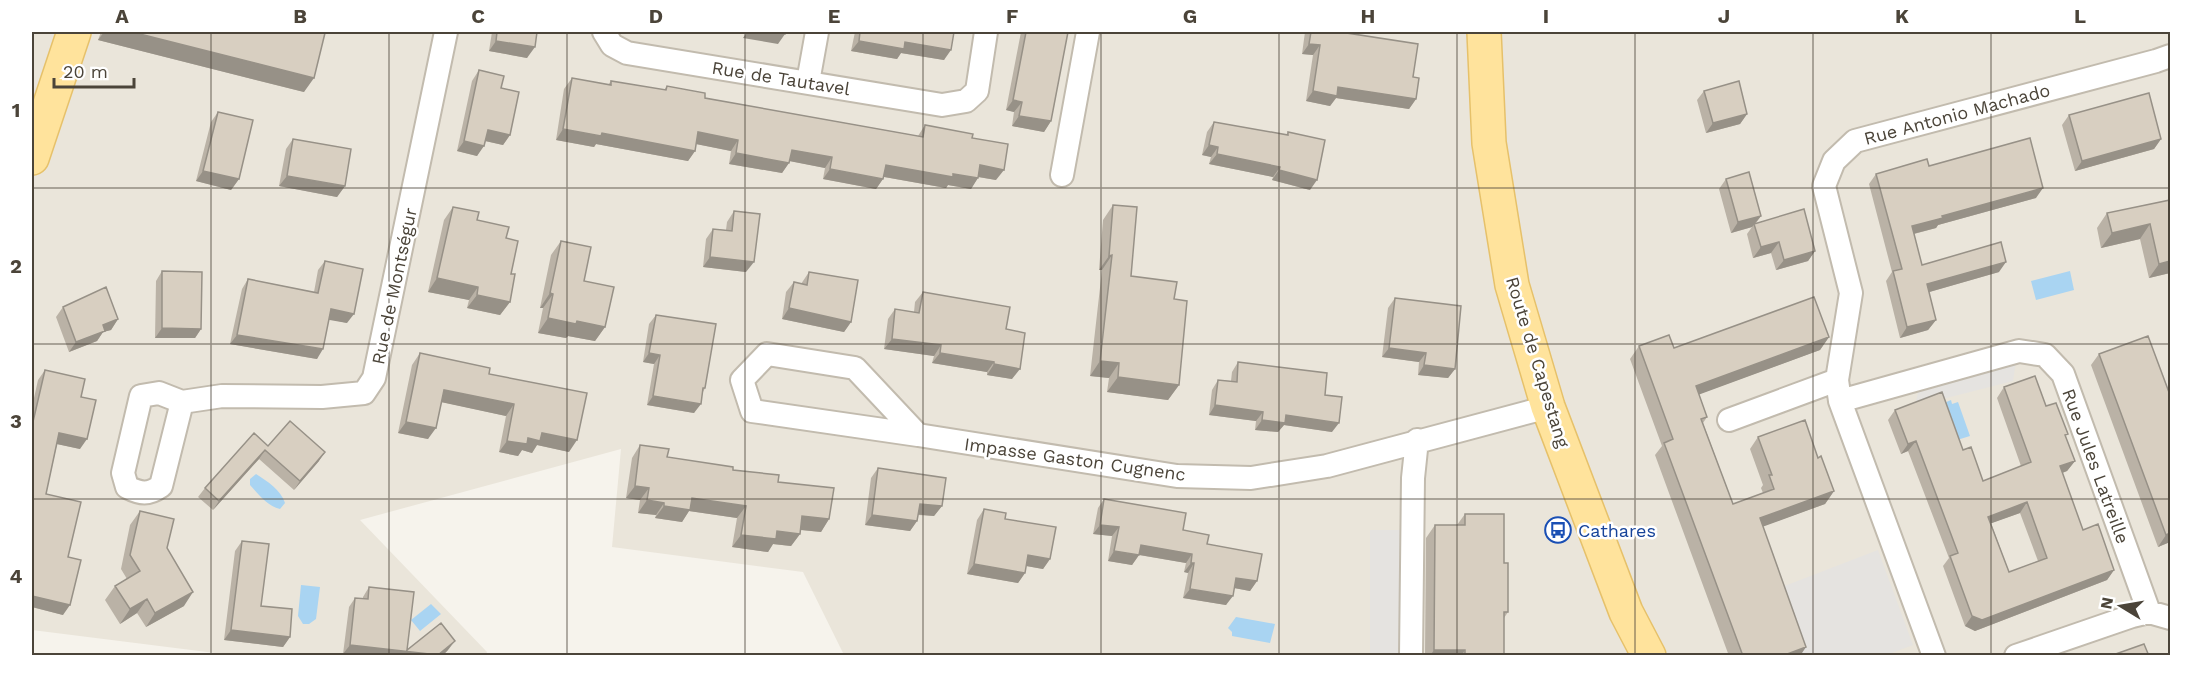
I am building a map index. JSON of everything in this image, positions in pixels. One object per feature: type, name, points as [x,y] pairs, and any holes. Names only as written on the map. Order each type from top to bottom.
[{"type":"main road","points":[[33,156],[74,32]]},
{"type":"main road","name":"Route de Capestang","points":[[1484,32],[1489,143],[1512,285],[1548,407],[1626,612],[1649,656]]},
{"type":"main road","name":"Route de Capestang","points":[[1626,612],[1631,656]]},
{"type":"street","name":"Rue de Montségur","points":[[182,402],[222,396],[322,397],[364,393],[374,378],[446,32]]},
{"type":"street","name":"Rue de Tautavel","points":[[604,32],[612,45],[627,53],[942,105],[966,101],[977,91],[986,32]]},
{"type":"street","points":[[808,82],[817,32]]},
{"type":"street","points":[[1062,175],[1088,32]]},
{"type":"street","name":"Rue Antonio Machado","points":[[1934,656],[1839,391],[1851,293],[1824,186],[1834,161],[1855,141],[2170,56]]},
{"type":"street","name":"Rue Jules Latreille","points":[[1729,420],[1839,391],[2019,351],[2045,355],[2063,374],[2160,615]]},
{"type":"street","name":"Impasse Gaston Cugnenc","points":[[918,435],[855,368],[767,354],[742,380],[752,411],[1177,476],[1251,478],[1327,465],[1548,407]]},
{"type":"street","points":[[1412,656],[1413,478],[1417,440]]},
{"type":"street","points":[[2016,656],[2132,616],[2160,615]]},
{"type":"shaded area","points":[[32,32],[2170,32],[2170,655],[844,655],[803,572],[612,547],[621,449],[360,520],[487,652],[486,655],[239,656],[32,630]]},
{"type":"shaded area","points":[[2016,362],[2013,381],[1915,406],[1919,387]]},
{"type":"shaded area","points":[[1370,530],[1413,530],[1411,655],[1370,655]]},
{"type":"shaded area","points":[[1878,550],[1913,645],[1886,655],[1798,655],[1774,590]]},
{"type":"water","points":[[2070,271],[2074,290],[2036,300],[2031,281]]},
{"type":"water","points":[[1951,400],[1952,404],[1958,402],[1970,436],[1957,440],[1944,403]]},
{"type":"water","points":[[256,474],[280,494],[285,503],[280,509],[267,502],[250,485],[250,479]]},
{"type":"water","points":[[301,585],[320,587],[316,619],[309,624],[303,624],[298,616]]},
{"type":"water","points":[[431,604],[441,614],[420,631],[411,620]]},
{"type":"water","points":[[1236,617],[1275,624],[1270,643],[1232,636],[1228,628]]},
{"type":"building","points":[[132,32],[319,32],[325,33],[314,78]]},
{"type":"building","points":[[497,32],[537,32],[535,47],[496,41]]},
{"type":"building","points":[[860,32],[954,32],[951,50],[905,42],[904,49],[859,41]]},
{"type":"building","points":[[1026,32],[1068,32],[1051,121],[1019,116],[1022,102],[1013,100]]},
{"type":"building","points":[[1311,32],[1347,32],[1418,44],[1413,77],[1419,78],[1416,99],[1338,87],[1337,96],[1313,91],[1320,45],[1309,44]]},
{"type":"building","points":[[479,70],[504,76],[501,88],[519,92],[510,135],[488,130],[484,146],[464,141]]},
{"type":"building","points":[[572,78],[611,85],[611,81],[666,90],[667,86],[705,93],[705,98],[923,137],[925,125],[973,134],[972,138],[1008,144],[1004,170],[980,165],[978,178],[953,174],[953,177],[886,165],[883,179],[830,169],[832,157],[792,150],[789,163],[736,153],[738,140],[698,132],[695,151],[602,133],[601,136],[563,129]]},
{"type":"building","points":[[1739,81],[1747,114],[1713,123],[1704,91]]},
{"type":"building","points":[[2149,93],[2161,139],[2082,161],[2069,115]]},
{"type":"building","points":[[218,112],[253,120],[239,179],[203,171]]},
{"type":"building","points":[[1214,122],[1288,135],[1288,132],[1325,140],[1317,180],[1279,170],[1280,167],[1217,154],[1218,147],[1209,145]]},
{"type":"building","points":[[2030,138],[2043,188],[1912,226],[1922,265],[2001,242],[2006,262],[1927,284],[1936,320],[1907,327],[1893,271],[1902,269],[1876,174],[1927,159],[1929,166]]},
{"type":"building","points":[[293,139],[351,149],[345,186],[287,176]]},
{"type":"building","points":[[1749,172],[1761,216],[1738,222],[1726,179]]},
{"type":"building","points":[[2170,200],[2170,261],[2159,264],[2150,224],[2112,233],[2107,213]]},
{"type":"building","points":[[1113,205],[1137,207],[1131,276],[1177,282],[1174,299],[1187,301],[1179,385],[1118,377],[1119,363],[1100,361],[1112,255],[1109,256]]},
{"type":"building","points":[[453,207],[479,212],[477,220],[509,227],[506,238],[518,241],[511,274],[515,274],[510,302],[477,295],[478,287],[437,278]]},
{"type":"building","points":[[1804,209],[1815,251],[1784,260],[1779,242],[1761,247],[1754,224]]},
{"type":"building","points":[[734,211],[760,214],[754,262],[710,257],[713,229],[732,231]]},
{"type":"building","points":[[561,241],[591,247],[584,281],[614,287],[605,327],[548,318],[553,294],[550,293]]},
{"type":"building","points":[[325,261],[363,269],[354,314],[331,309],[323,349],[237,335],[248,279],[318,293]]},
{"type":"building","points":[[162,271],[202,272],[201,329],[162,328]]},
{"type":"building","points":[[809,272],[858,280],[851,322],[789,308],[794,282],[807,285]]},
{"type":"building","points":[[106,287],[118,319],[103,325],[105,331],[76,342],[63,307]]},
{"type":"building","points":[[923,292],[1010,307],[1006,329],[1025,333],[1020,369],[940,353],[941,345],[892,339],[895,309],[919,313]]},
{"type":"building","points":[[1814,297],[1829,337],[1696,386],[1707,417],[1701,419],[1733,504],[1774,489],[1769,475],[1772,475],[1758,437],[1805,420],[1818,458],[1821,456],[1834,491],[1760,518],[1806,647],[1782,656],[1743,656],[1664,443],[1673,439],[1639,346],[1669,335],[1674,348]]},
{"type":"building","points":[[1395,298],[1461,306],[1455,369],[1424,365],[1426,353],[1389,348]]},
{"type":"building","points":[[656,315],[716,324],[701,404],[653,396],[660,355],[649,353]]},
{"type":"building","points":[[2148,336],[2170,395],[2170,533],[2166,535],[2099,354]]},
{"type":"building","points":[[420,353],[490,368],[489,374],[587,393],[577,440],[542,433],[540,441],[528,438],[527,444],[507,441],[514,404],[444,390],[436,428],[406,422]]},
{"type":"building","points":[[1238,362],[1327,373],[1325,395],[1342,397],[1339,423],[1286,415],[1285,423],[1262,420],[1263,412],[1215,405],[1218,380],[1237,382]]},
{"type":"building","points":[[45,370],[85,379],[81,397],[96,400],[87,439],[59,433],[46,494],[81,502],[68,557],[81,560],[70,605],[32,596],[32,426]]},
{"type":"building","points":[[2035,376],[2046,406],[2056,403],[2075,461],[2060,466],[2083,530],[2098,524],[2114,570],[1982,620],[1972,616],[1950,556],[1958,553],[1916,441],[1908,444],[1895,410],[1942,392],[1963,450],[1971,447],[1983,481],[2031,462],[2004,387]],"holes":[[[2027,502],[2047,558],[2009,572],[1988,517]]]},
{"type":"building","points":[[290,421],[325,452],[300,481],[265,450],[219,501],[205,488],[254,433],[268,446]]},
{"type":"building","points":[[640,445],[669,449],[667,457],[733,467],[733,470],[779,475],[778,482],[834,488],[829,519],[802,516],[800,534],[777,531],[776,539],[741,535],[746,506],[692,498],[690,510],[664,506],[664,503],[647,500],[649,488],[635,486]]},
{"type":"building","points":[[878,468],[946,478],[942,506],[920,504],[917,521],[872,515]]},
{"type":"building","points":[[1104,499],[1186,513],[1183,530],[1209,535],[1207,544],[1262,554],[1257,581],[1236,578],[1233,596],[1190,589],[1194,563],[1191,563],[1192,554],[1141,545],[1139,555],[1114,551],[1119,527],[1100,525]]},
{"type":"building","points":[[984,509],[1006,513],[1005,519],[1056,527],[1050,559],[1028,555],[1025,573],[974,564]]},
{"type":"building","points":[[140,511],[174,519],[167,548],[193,592],[155,613],[147,599],[130,609],[115,586],[140,571],[130,555]]},
{"type":"building","points":[[1465,514],[1504,514],[1504,563],[1508,563],[1508,612],[1504,612],[1504,656],[1465,656],[1465,650],[1434,650],[1435,525],[1465,525]]},
{"type":"building","points":[[242,541],[269,544],[261,606],[292,609],[290,637],[231,630]]},
{"type":"building","points":[[369,587],[414,592],[407,650],[441,623],[455,641],[438,655],[350,645],[355,598],[368,599]]},
{"type":"building","points":[[2144,644],[2149,656],[2110,656]]},
{"type":"place","name":"Cathares","points":[[1558,530]]}]
